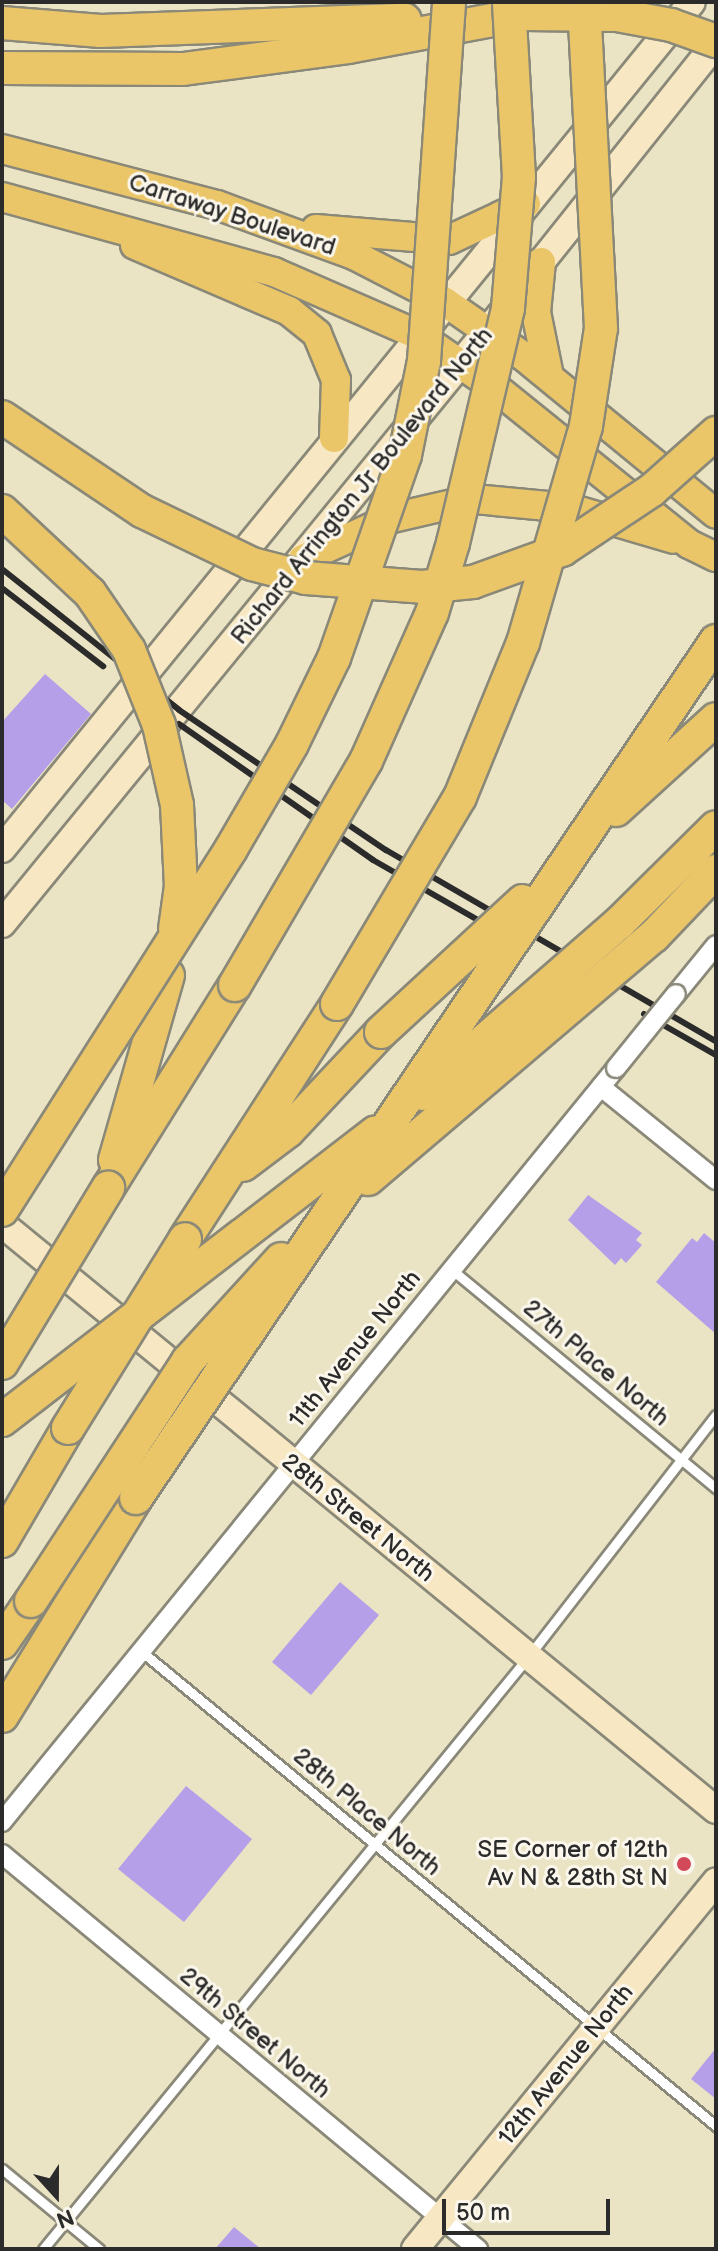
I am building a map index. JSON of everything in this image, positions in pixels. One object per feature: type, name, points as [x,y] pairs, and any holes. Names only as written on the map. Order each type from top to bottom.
[{"type":"highway","points":[[2,1210],[231,849],[292,744],[334,658],[405,455],[424,361],[449,2]]},
{"type":"highway","points":[[2,1541],[185,1239],[337,1004],[460,797],[523,643],[586,426],[601,328],[584,2]]},
{"type":"highway","points":[[2,68],[183,69],[348,47],[516,8]]},
{"type":"highway","points":[[2,1363],[235,985],[366,761],[432,613],[453,543],[508,308],[519,177],[516,8]]},
{"type":"highway","points":[[2,23],[101,31],[516,8],[617,15],[671,25],[716,42]]},
{"type":"highway","points":[[2,417],[142,511],[252,564],[306,578],[422,587],[473,582],[562,550],[652,490],[716,433]]},
{"type":"highway","points":[[2,511],[90,593],[129,650],[159,725],[177,805],[181,886],[168,975],[108,1188]]},
{"type":"highway","points":[[2,1716],[59,1617],[211,1383],[366,1164],[716,641]]},
{"type":"highway","points":[[225,1179],[288,1131],[381,1032],[716,719]]},
{"type":"highway","points":[[2,1420],[298,1197],[489,1039],[649,896],[716,827]]},
{"type":"highway","points":[[2,1643],[188,1361],[264,1274],[654,936],[716,871]]},
{"type":"main road","name":"Carraway Boulevard","points":[[2,149],[276,224],[354,255],[445,302],[488,331],[549,376],[716,514]]},
{"type":"main road","name":"Carraway Boulevard","points":[[2,197],[274,272],[418,335],[462,363],[689,544],[716,557]]},
{"type":"main road","points":[[276,224],[449,240],[526,204]]},
{"type":"main road","points":[[46,208],[302,321],[317,334],[332,362],[338,396],[334,438]]},
{"type":"main road","points":[[541,262],[536,312],[549,376]]},
{"type":"main road","points":[[303,559],[392,518],[474,499],[569,508],[689,544]]},
{"type":"street","points":[[2,849],[692,2]]},
{"type":"street","name":"Richard Arrington Jr Boulevard North","points":[[2,924],[488,331],[716,42]]},
{"type":"street","name":"11th Avenue North","points":[[2,1822],[716,945]]},
{"type":"street","points":[[601,1087],[716,1180]]},
{"type":"street","name":"28th Street North","points":[[2,1224],[716,1810]]},
{"type":"street","name":"29th Street North","points":[[2,1854],[478,2249]]},
{"type":"street","name":"12th Avenue North","points":[[415,2249],[716,1881]]},
{"type":"lane","name":"27th Place North","points":[[451,1269],[716,1488]]},
{"type":"lane","points":[[43,2249],[528,1657],[716,1415]]},
{"type":"lane","name":"28th Place North","points":[[141,1651],[716,2126]]},
{"type":"lane","points":[[2,2169],[99,2249]]},
{"type":"building","points":[[45,674],[91,714],[12,809],[2,800],[2,722]]},
{"type":"building","points":[[588,1195],[642,1233],[636,1240],[642,1245],[626,1263],[621,1258],[615,1265],[568,1220]]},
{"type":"building","points":[[704,1233],[716,1243],[716,1334],[656,1282],[692,1238],[697,1242]]},
{"type":"building","points":[[340,1582],[379,1615],[311,1695],[272,1662]]},
{"type":"building","points":[[186,1786],[252,1839],[184,1922],[118,1869]]},
{"type":"building","points":[[716,2048],[716,2099],[691,2079]]},
{"type":"building","points":[[234,2227],[261,2249],[215,2249]]},
{"type":"railway","points":[[2,569],[179,710],[386,850],[716,1041]]},
{"type":"railway","points":[[2,588],[103,666]]},
{"type":"railway","points":[[179,724],[373,860],[525,947]]},
{"type":"railway","points":[[644,1014],[716,1055]]},
{"type":"place","name":"SE Corner of 12th Av N & 28th St N","points":[[684,1864]]}]
